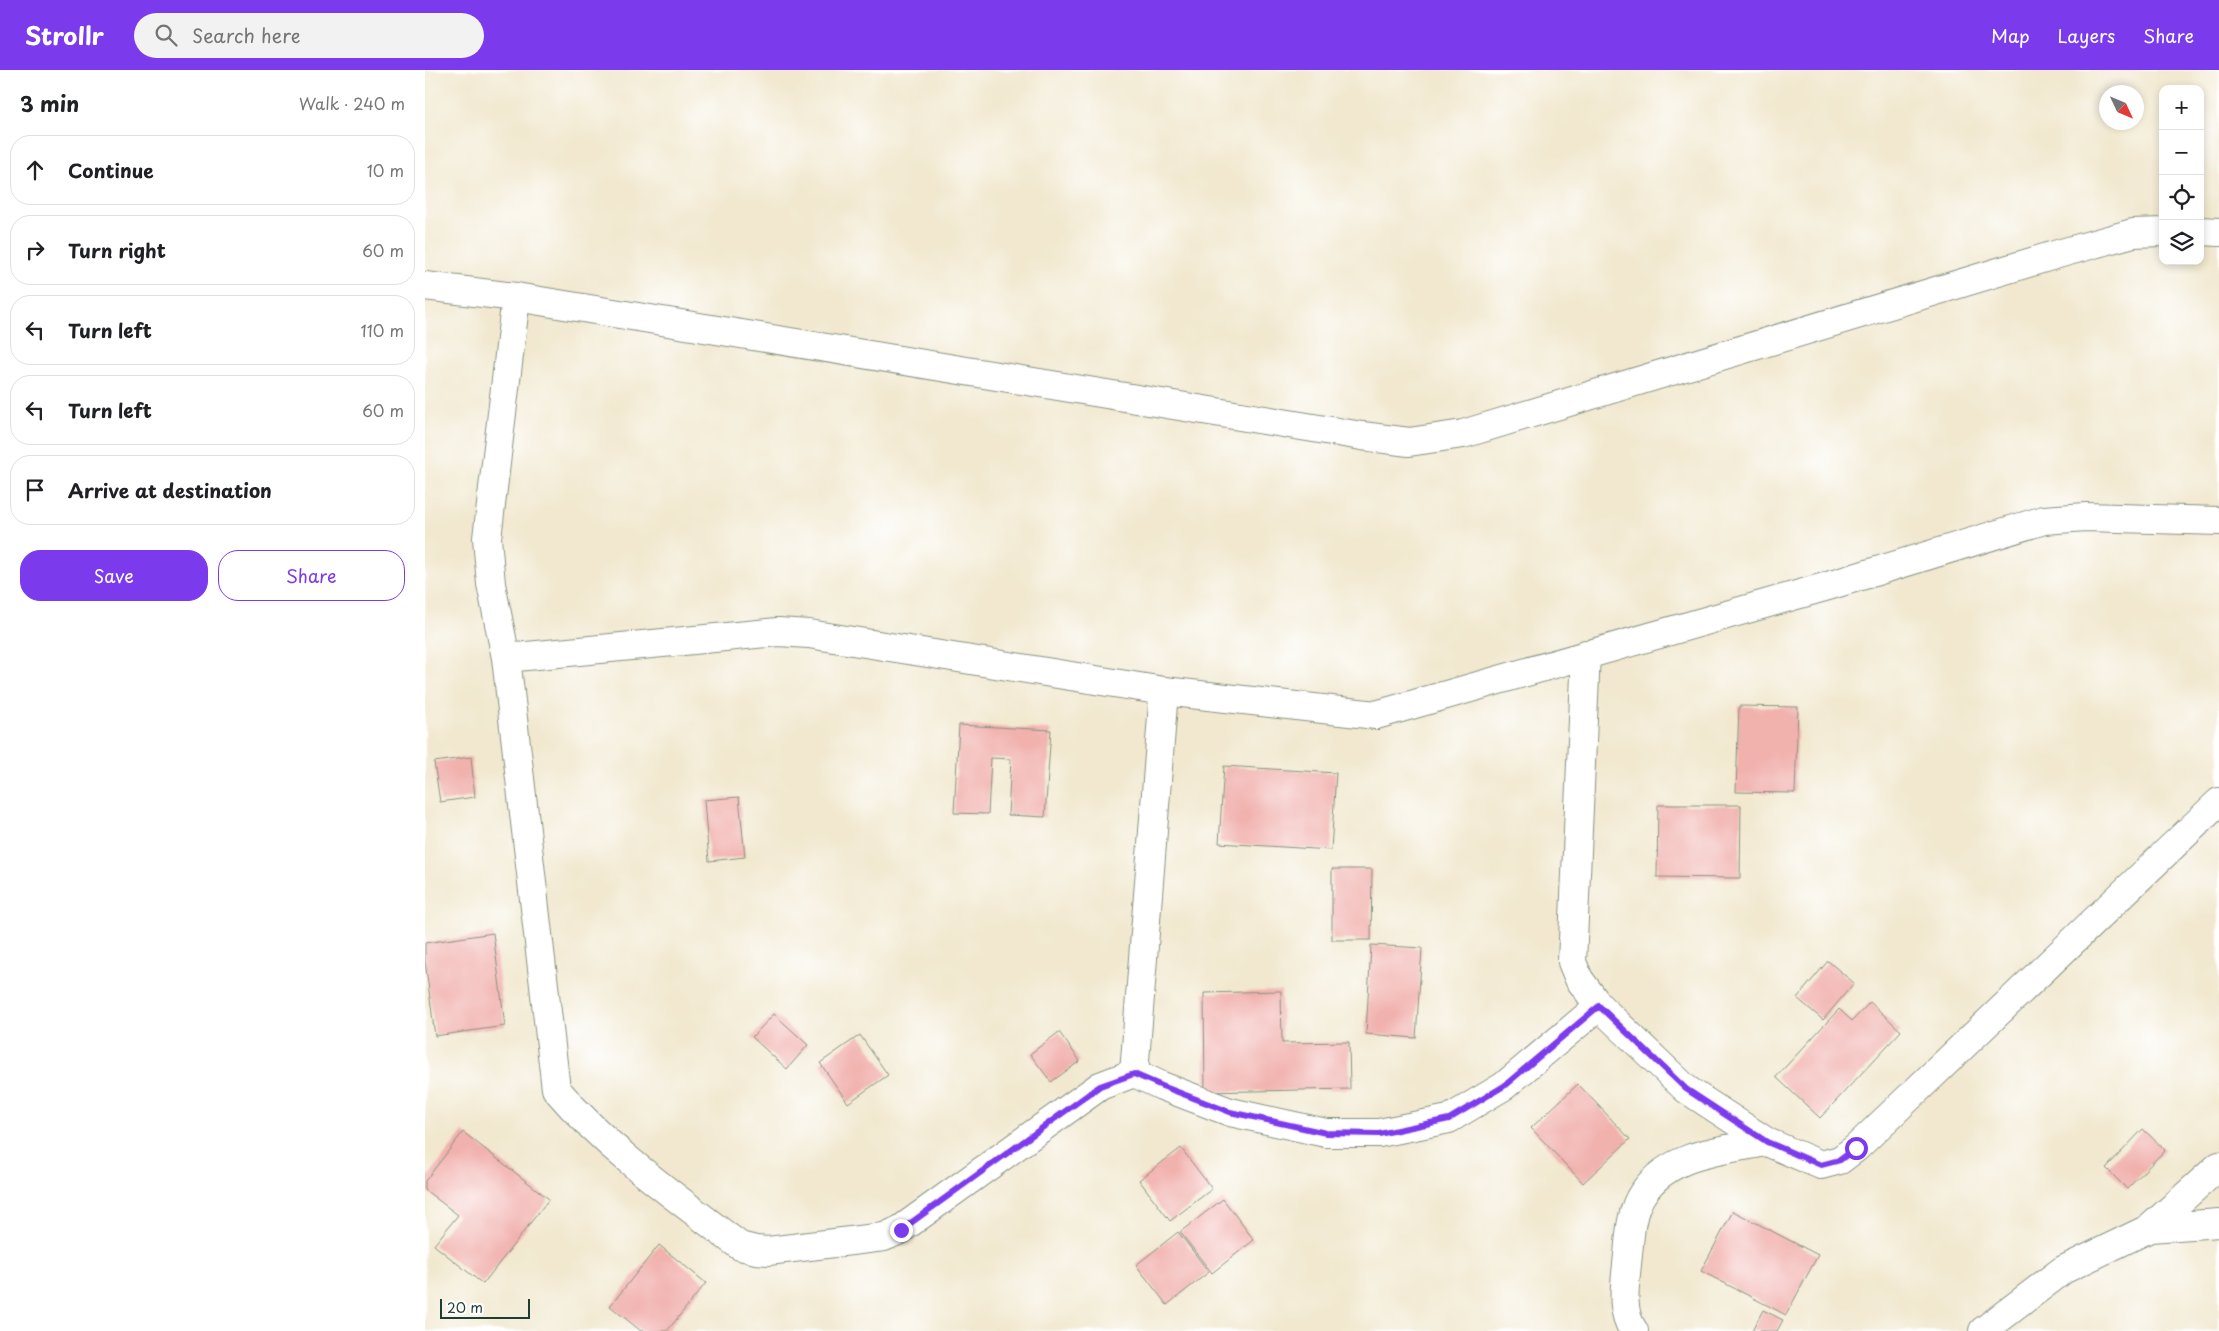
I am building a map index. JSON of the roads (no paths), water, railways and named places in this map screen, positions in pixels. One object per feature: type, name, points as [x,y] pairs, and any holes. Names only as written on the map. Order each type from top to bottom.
[{"type":"street","points":[[2204,231],[2219,232]]},
{"type":"street","points":[[425,286],[516,298],[1362,436],[1409,442],[1463,434],[2058,254],[2133,233],[2159,232]]},
{"type":"street","points":[[516,298],[487,538],[491,584],[506,658],[556,1089],[582,1120],[625,1159],[740,1246],[767,1251],[884,1237],[901,1230],[1100,1086],[1134,1074],[1230,1112],[1326,1133],[1379,1134],[1449,1119],[1504,1086],[1599,1006]]},
{"type":"street","points":[[506,658],[778,632],[809,634],[1164,691],[1376,715],[1828,586],[2044,520],[2086,517],[2219,521]]},
{"type":"street","points":[[1587,654],[1572,962],[1579,979],[1599,1006],[1686,1089],[1767,1142],[1821,1165],[1840,1160],[1845,1156],[2219,802]]},
{"type":"street","points":[[1134,1074],[1164,691]]},
{"type":"street","points":[[1633,1331],[1629,1324],[1624,1296],[1631,1224],[1642,1194],[1662,1172],[1701,1154],[1767,1142]]},
{"type":"street","points":[[1983,1331],[2063,1270],[2151,1228],[2219,1166]]},
{"type":"street","points":[[2151,1228],[2219,1223]]}]
